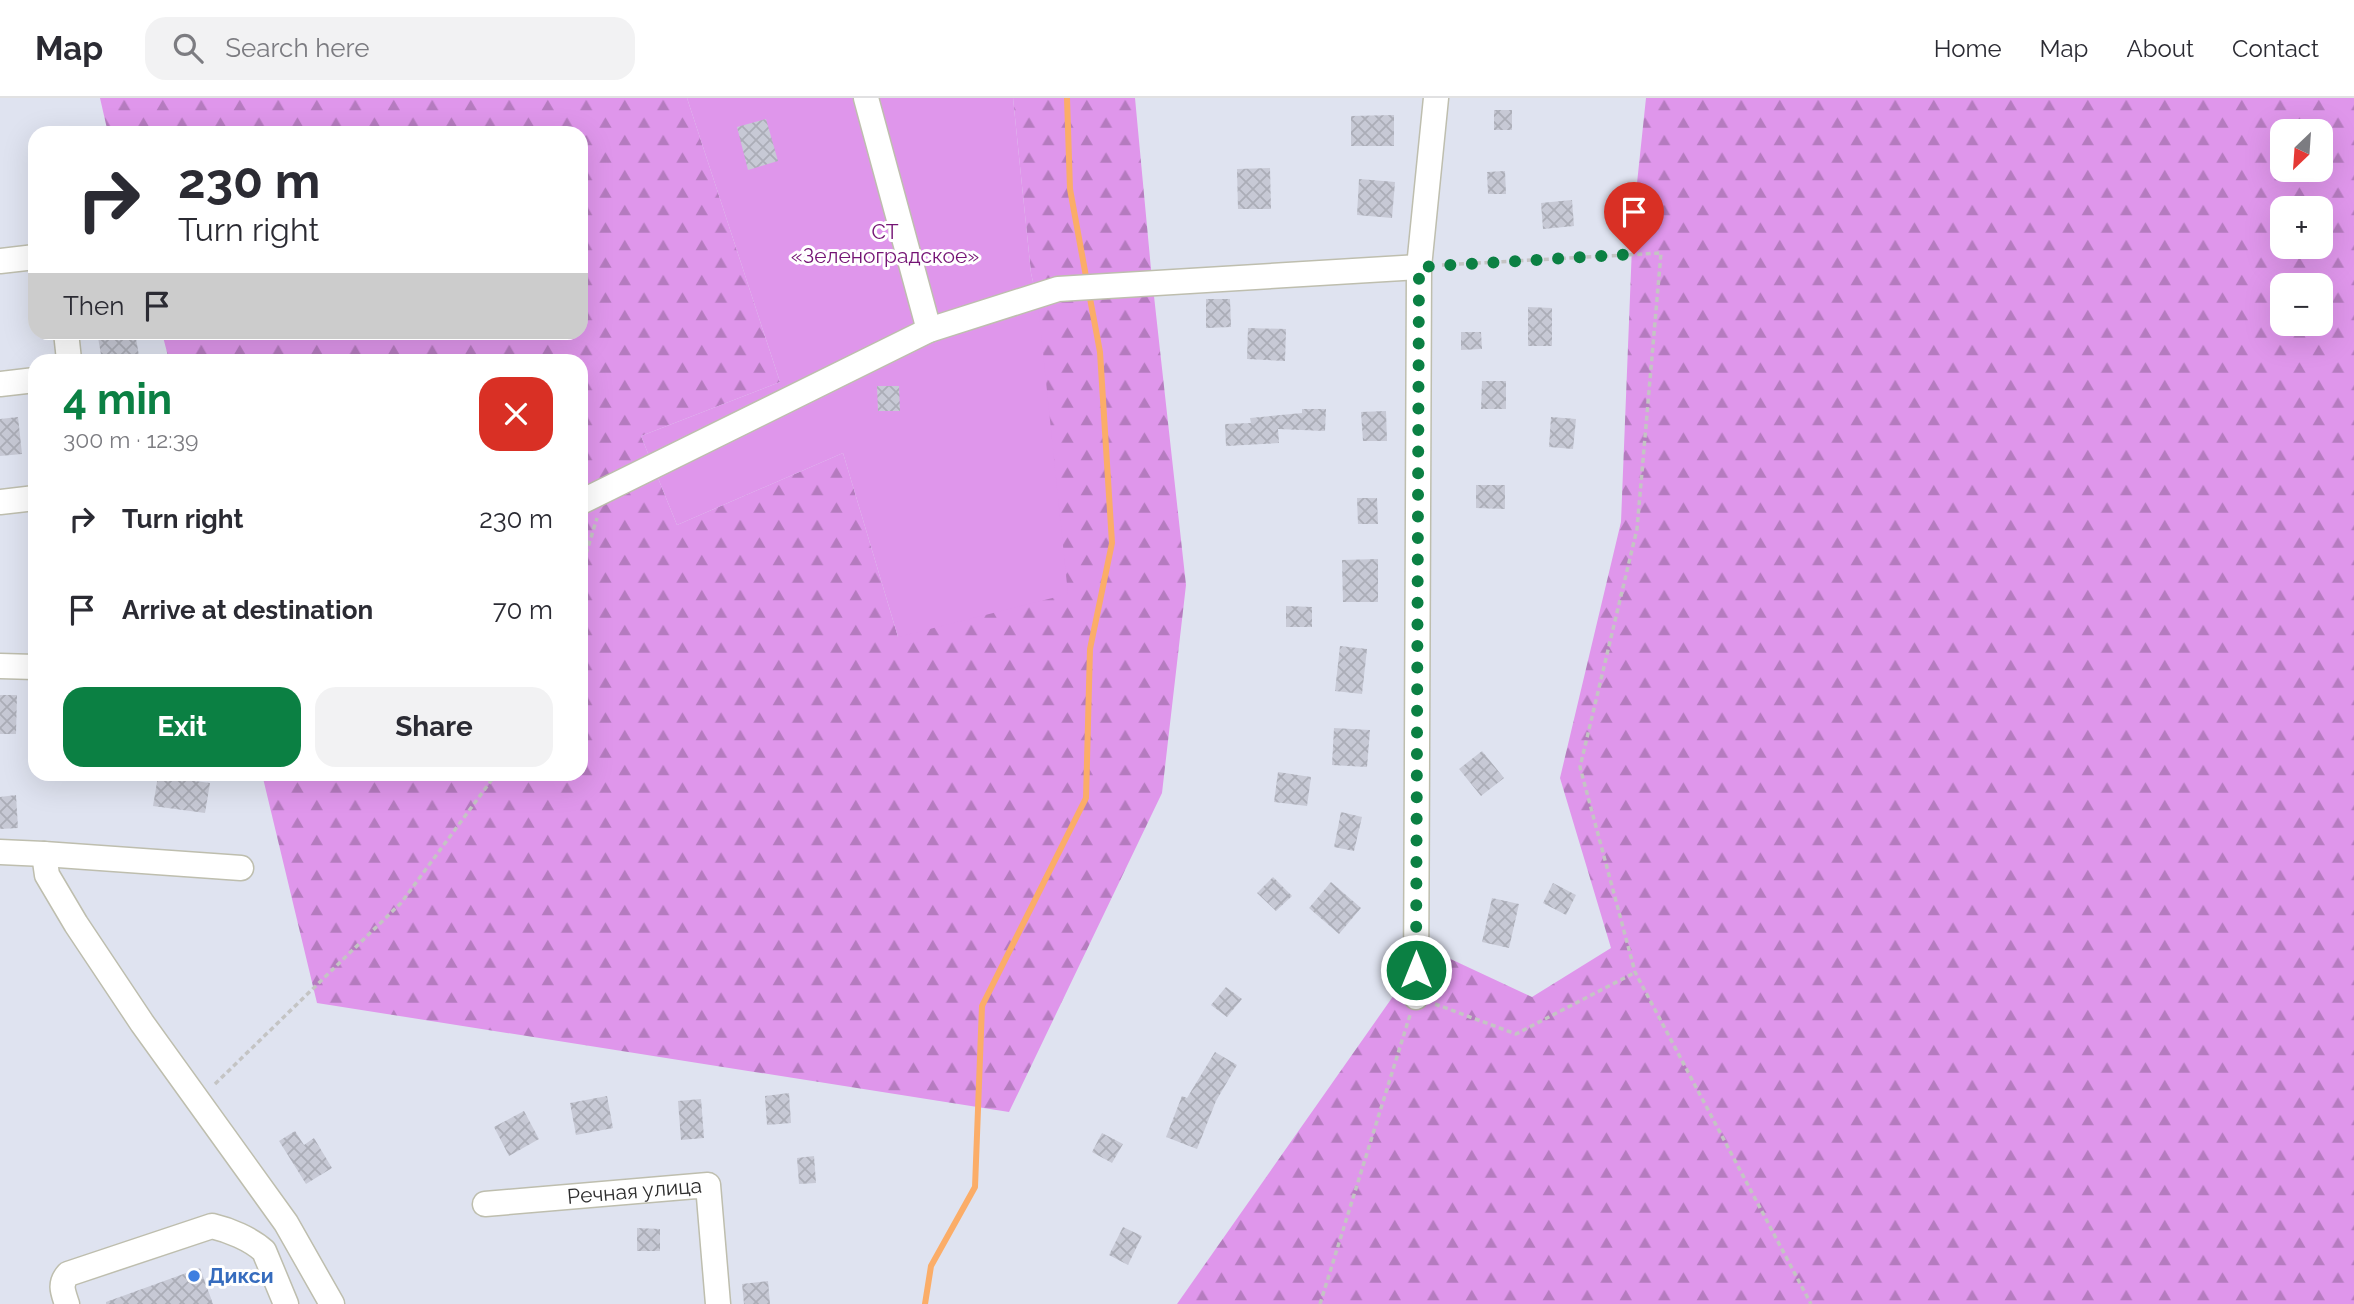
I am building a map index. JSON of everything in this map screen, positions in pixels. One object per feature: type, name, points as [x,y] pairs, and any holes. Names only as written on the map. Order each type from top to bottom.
[{"type":"street","points":[[866,98],[929,330]]},
{"type":"street","points":[[1416,997],[1419,267],[1436,98]]},
{"type":"street","points":[[0,261],[28,258]]},
{"type":"street","points":[[588,499],[929,330],[1058,289],[1419,267]]},
{"type":"street","points":[[0,384],[28,381]]},
{"type":"street","points":[[0,502],[28,499]]},
{"type":"street","points":[[0,666],[28,667]]},
{"type":"street","points":[[0,852],[241,868]]},
{"type":"street","points":[[44,854],[47,875],[76,924],[142,1023],[286,1223],[332,1304]]},
{"type":"street","name":"Речная улица","points":[[485,1204],[708,1185],[718,1304]]},
{"type":"street","points":[[67,1304],[62,1280],[68,1274],[212,1226],[222,1228],[264,1251],[286,1304]]},
{"type":"path","points":[[1419,267],[1661,253],[1637,529],[1580,767],[1634,972],[1811,1304]]},
{"type":"path","points":[[588,548],[606,490]]},
{"type":"path","points":[[198,1100],[401,903],[491,781]]},
{"type":"path","points":[[1320,1304],[1416,997],[1516,1034],[1634,972]]},
{"type":"green space","points":[[100,98],[687,98],[780,382],[641,436],[677,525],[843,453],[898,637],[1038,304],[1031,273],[1013,98],[1135,98],[1186,585],[1162,793],[1009,1112],[317,1003],[264,781],[588,781],[588,354],[167,354],[164,340],[588,340],[588,126],[106,126]]},
{"type":"green space","name":"СТ «Зеленоградское»","points":[[687,98],[1013,98],[1031,273],[1038,304],[1068,594],[898,637],[843,453],[677,525],[641,436],[780,382]]},
{"type":"green space","points":[[1646,98],[2354,98],[2354,1304],[1177,1304],[1427,948],[1532,997],[1611,948],[1560,778],[1621,522],[1633,221]]},
{"type":"building","points":[[1494,110],[1512,110],[1512,130],[1494,130]]},
{"type":"building","points":[[1394,115],[1394,146],[1351,146],[1351,116]]},
{"type":"building","points":[[766,119],[778,161],[748,170],[737,127]]},
{"type":"building","points":[[1270,168],[1271,209],[1238,209],[1237,169]]},
{"type":"building","points":[[1505,171],[1506,194],[1488,194],[1487,172]]},
{"type":"building","points":[[1359,179],[1395,182],[1392,218],[1357,215]]},
{"type":"building","points":[[1572,200],[1574,226],[1543,229],[1541,203]]},
{"type":"building","points":[[1206,299],[1230,299],[1231,327],[1206,328]]},
{"type":"building","points":[[1528,307],[1552,308],[1552,346],[1528,346]]},
{"type":"building","points":[[1248,328],[1286,329],[1285,361],[1247,359]]},
{"type":"building","points":[[1461,332],[1481,332],[1482,349],[1461,350]]},
{"type":"building","points":[[98,340],[136,340],[139,354],[101,354]]},
{"type":"building","points":[[1482,381],[1506,381],[1506,409],[1481,409]]},
{"type":"building","points":[[877,386],[899,386],[900,411],[878,411]]},
{"type":"building","points":[[1302,409],[1326,409],[1325,431],[1278,429],[1279,443],[1226,446],[1225,424],[1251,423],[1250,418],[1302,413]]},
{"type":"building","points":[[1386,411],[1387,441],[1363,441],[1361,412]]},
{"type":"building","points":[[18,417],[22,454],[0,456],[0,419]]},
{"type":"building","points":[[1551,417],[1576,419],[1573,449],[1549,447]]},
{"type":"building","points":[[1476,485],[1505,485],[1505,509],[1476,508]]},
{"type":"building","points":[[1357,498],[1377,498],[1378,524],[1358,524]]},
{"type":"building","points":[[1378,559],[1378,602],[1343,602],[1342,560]]},
{"type":"building","points":[[1286,606],[1312,607],[1312,627],[1286,627]]},
{"type":"building","points":[[1340,646],[1367,649],[1362,694],[1335,691]]},
{"type":"building","points":[[0,695],[17,695],[16,734],[0,734]]},
{"type":"building","points":[[1334,728],[1370,730],[1367,767],[1332,765]]},
{"type":"building","points":[[1482,751],[1504,778],[1481,796],[1459,769]]},
{"type":"building","points":[[1278,772],[1311,777],[1307,806],[1274,802]]},
{"type":"building","points":[[157,781],[210,783],[205,813],[153,806]]},
{"type":"building","points":[[16,795],[18,828],[0,829],[0,797]]},
{"type":"building","points":[[1341,812],[1362,817],[1354,851],[1334,847]]},
{"type":"building","points":[[1273,877],[1292,896],[1276,911],[1257,893]]},
{"type":"building","points":[[1331,882],[1361,908],[1339,934],[1309,908]]},
{"type":"building","points":[[1553,883],[1576,895],[1566,915],[1543,903]]},
{"type":"building","points":[[1492,898],[1519,904],[1509,948],[1482,942]]},
{"type":"building","points":[[1226,987],[1242,999],[1227,1017],[1211,1005]]},
{"type":"building","points":[[1215,1052],[1237,1065],[1216,1101],[1197,1149],[1166,1137],[1182,1096],[1187,1098]]},
{"type":"building","points":[[789,1093],[791,1123],[767,1125],[765,1096]]},
{"type":"building","points":[[607,1096],[613,1128],[576,1135],[570,1103]]},
{"type":"building","points":[[701,1099],[704,1138],[681,1140],[678,1101]]},
{"type":"building","points":[[524,1111],[539,1139],[509,1156],[494,1127]]},
{"type":"building","points":[[295,1131],[304,1145],[314,1138],[332,1168],[306,1184],[279,1141]]},
{"type":"building","points":[[1102,1133],[1123,1144],[1112,1163],[1092,1152]]},
{"type":"building","points":[[814,1156],[816,1183],[799,1184],[797,1158]]},
{"type":"building","points":[[1123,1227],[1142,1236],[1128,1265],[1109,1255]]},
{"type":"building","points":[[637,1228],[660,1229],[660,1251],[637,1251]]},
{"type":"building","points":[[200,1268],[213,1304],[106,1304],[106,1302]]},
{"type":"building","points":[[768,1281],[770,1304],[744,1304],[742,1284]]},
{"type":"waterway","points":[[1067,98],[1070,189],[1087,282]]},
{"type":"waterway","points":[[925,1304],[931,1266],[975,1187],[982,1006],[1086,798],[1090,649],[1112,543],[1100,352],[1089,293]]},
{"type":"place","name":"Дикси","points":[[194,1276]]},
{"type":"route","points":[[1416,970],[1419,267],[1634,254]]}]
